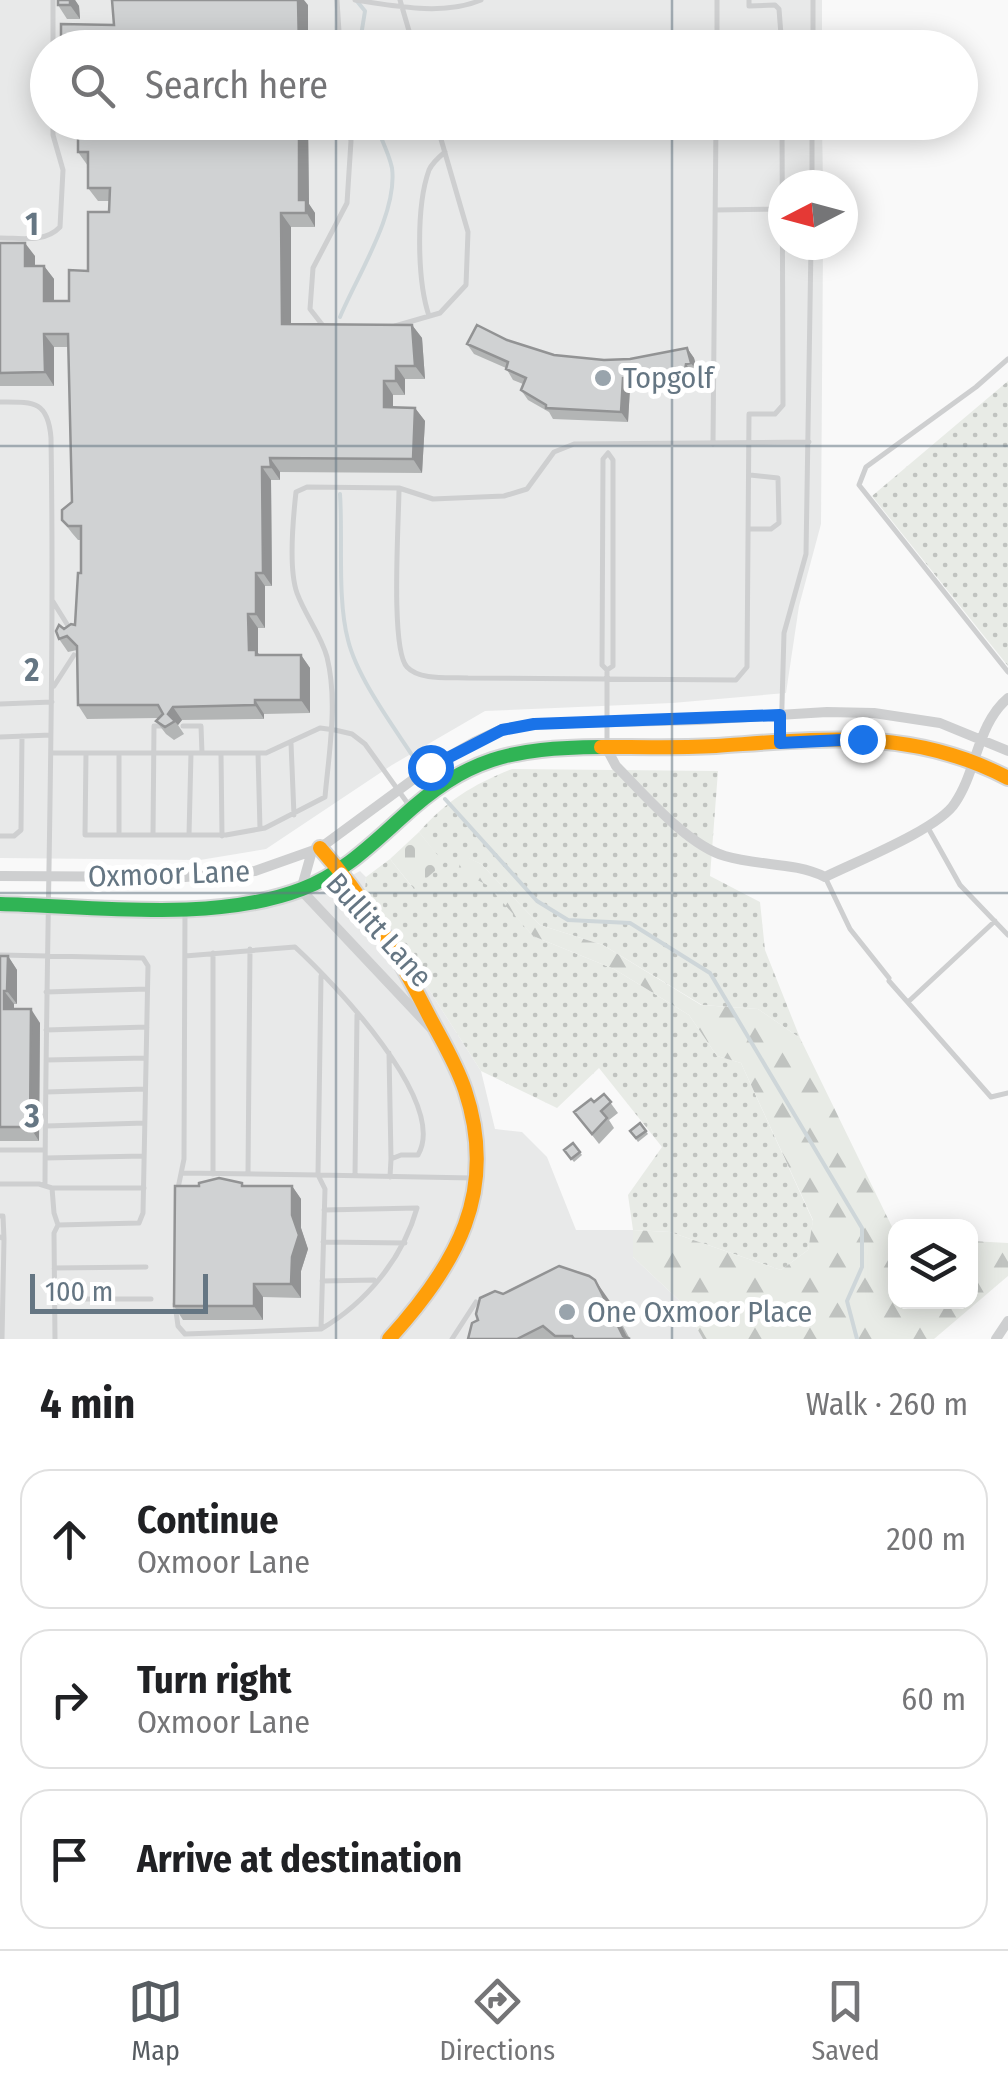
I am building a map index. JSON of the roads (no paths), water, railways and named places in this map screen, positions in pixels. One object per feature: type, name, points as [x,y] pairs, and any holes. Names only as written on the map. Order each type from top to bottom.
[{"type":"street","points":[[607,749],[616,766],[706,848],[730,858],[807,870],[825,877],[941,817],[956,802],[982,738],[1008,698]]},
{"type":"street","name":"Oxmoor Lane","points":[[0,876],[220,875],[255,871],[316,850],[430,767],[502,730],[545,723],[699,720],[827,712],[893,714],[940,724],[1008,751]]},
{"type":"street","name":"Oxmoor Lane","points":[[0,904],[185,906],[242,902],[301,890],[341,870],[412,808],[465,769],[510,754],[564,748],[893,741],[926,746],[974,761],[1008,778]]},
{"type":"street","name":"Bullitt Lane","points":[[390,1339],[437,1283],[464,1230],[475,1178],[474,1122],[466,1090],[439,1036],[400,963],[341,870],[316,850],[301,890],[439,1036]]},
{"type":"street","points":[[996,1339],[1008,1321]]},
{"type":"lane","points":[[53,0],[53,30]]},
{"type":"lane","points":[[337,0],[339,30]]},
{"type":"lane","points":[[356,0],[466,7],[481,0]]},
{"type":"lane","points":[[716,30],[717,0]]},
{"type":"lane","points":[[749,0],[749,6],[775,5],[779,9],[781,30]]},
{"type":"lane","points":[[813,0],[813,30]]},
{"type":"lane","points":[[401,3],[409,30]]},
{"type":"lane","points":[[0,238],[38,238],[52,235],[60,227],[63,170],[54,140]]},
{"type":"lane","points":[[325,328],[310,308],[313,268],[346,203],[351,140]]},
{"type":"lane","points":[[382,330],[440,313],[466,284],[468,232],[441,140]]},
{"type":"lane","points":[[713,445],[716,140]]},
{"type":"lane","points":[[782,140],[782,170]]},
{"type":"lane","points":[[812,140],[812,170]]},
{"type":"lane","points":[[429,316],[423,297],[422,215],[430,166],[445,152]]},
{"type":"lane","points":[[715,210],[768,209]]},
{"type":"lane","points":[[399,488],[398,628],[406,666],[432,677],[736,680],[743,676],[747,667],[749,414],[775,414],[783,405],[782,260]]},
{"type":"lane","points":[[780,743],[784,633],[806,554],[811,260]]},
{"type":"lane","points":[[1008,359],[866,467],[859,485],[1008,672]]},
{"type":"lane","points":[[0,402],[35,404],[49,420],[52,702],[45,1158],[58,1225],[54,1233],[54,1339]]},
{"type":"lane","points":[[86,752],[84,835],[222,836],[260,829],[325,798],[331,679],[326,652],[295,588],[296,492],[307,487],[399,488],[433,499],[504,496],[527,490],[554,452],[574,444],[809,442]]},
{"type":"lane","points":[[607,749],[606,670],[612,666],[613,648],[613,460],[608,444]]},
{"type":"lane","points":[[748,529],[776,527],[779,496],[779,482],[774,475],[749,475]]},
{"type":"lane","points":[[51,598],[74,636]]},
{"type":"lane","points":[[52,688],[74,655]]},
{"type":"lane","points":[[0,704],[52,702]]},
{"type":"lane","points":[[153,835],[154,726],[166,726]]},
{"type":"lane","points":[[184,726],[201,726],[202,752]]},
{"type":"lane","points":[[51,753],[266,753],[320,728],[331,729],[352,734],[365,744],[412,808]]},
{"type":"lane","points":[[0,736],[51,735]]},
{"type":"lane","points":[[0,836],[14,836],[21,830],[22,736]]},
{"type":"lane","points":[[291,742],[294,815]]},
{"type":"lane","points":[[222,752],[222,836]]},
{"type":"lane","points":[[119,753],[119,835]]},
{"type":"lane","points":[[188,835],[191,753]]},
{"type":"lane","points":[[258,753],[260,829]]},
{"type":"lane","points":[[927,826],[954,876],[1008,935]]},
{"type":"lane","points":[[825,877],[850,929],[908,1002],[991,1097],[1008,1093]]},
{"type":"lane","points":[[177,1208],[182,1173],[185,906]]},
{"type":"lane","points":[[908,1002],[995,921]]},
{"type":"lane","points":[[185,956],[295,946],[389,1052],[416,1097],[424,1136],[418,1155],[392,1159]]},
{"type":"lane","points":[[248,1174],[250,949]]},
{"type":"lane","points":[[212,953],[213,1174]]},
{"type":"lane","points":[[0,955],[143,958],[148,966],[144,1213],[139,1223],[58,1225]]},
{"type":"lane","points":[[322,973],[318,1176],[325,1189],[322,1329]]},
{"type":"lane","points":[[46,992],[147,989]]},
{"type":"lane","points":[[355,1176],[357,1015]]},
{"type":"lane","points":[[46,1030],[146,1027]]},
{"type":"lane","points":[[389,1052],[390,1177]]},
{"type":"lane","points":[[46,1060],[146,1058]]},
{"type":"lane","points":[[46,1092],[146,1088]]},
{"type":"lane","points":[[46,1126],[145,1123]]},
{"type":"lane","points":[[0,1150],[46,1150]]},
{"type":"lane","points":[[45,1158],[144,1156]]},
{"type":"lane","points":[[182,1173],[475,1178]]},
{"type":"lane","points":[[0,1184],[144,1188]]},
{"type":"lane","points":[[175,1294],[178,1326],[185,1334],[322,1329],[347,1314],[377,1280],[405,1243],[417,1208],[324,1210]]},
{"type":"lane","points":[[0,1216],[4,1216],[1,1339]]},
{"type":"lane","points":[[324,1242],[405,1243]]},
{"type":"lane","points":[[54,1268],[146,1267]]},
{"type":"lane","points":[[322,1281],[377,1280]]},
{"type":"lane","points":[[54,1300],[151,1300]]},
{"type":"lane","points":[[452,1339],[476,1302]]},
{"type":"waterway","points":[[356,0],[365,11],[362,30]]},
{"type":"waterway","points":[[340,317],[389,205],[392,168],[382,140]]},
{"type":"waterway","points":[[340,494],[341,587],[348,640],[367,684],[412,755]]},
{"type":"waterway","points":[[445,799],[537,901],[568,920],[630,923],[710,973],[862,1228],[862,1267],[847,1301],[857,1339]]},
{"type":"place","name":"Topgolf","points":[[603,378]]},
{"type":"place","name":"One Oxmoor Place","points":[[567,1312]]}]
